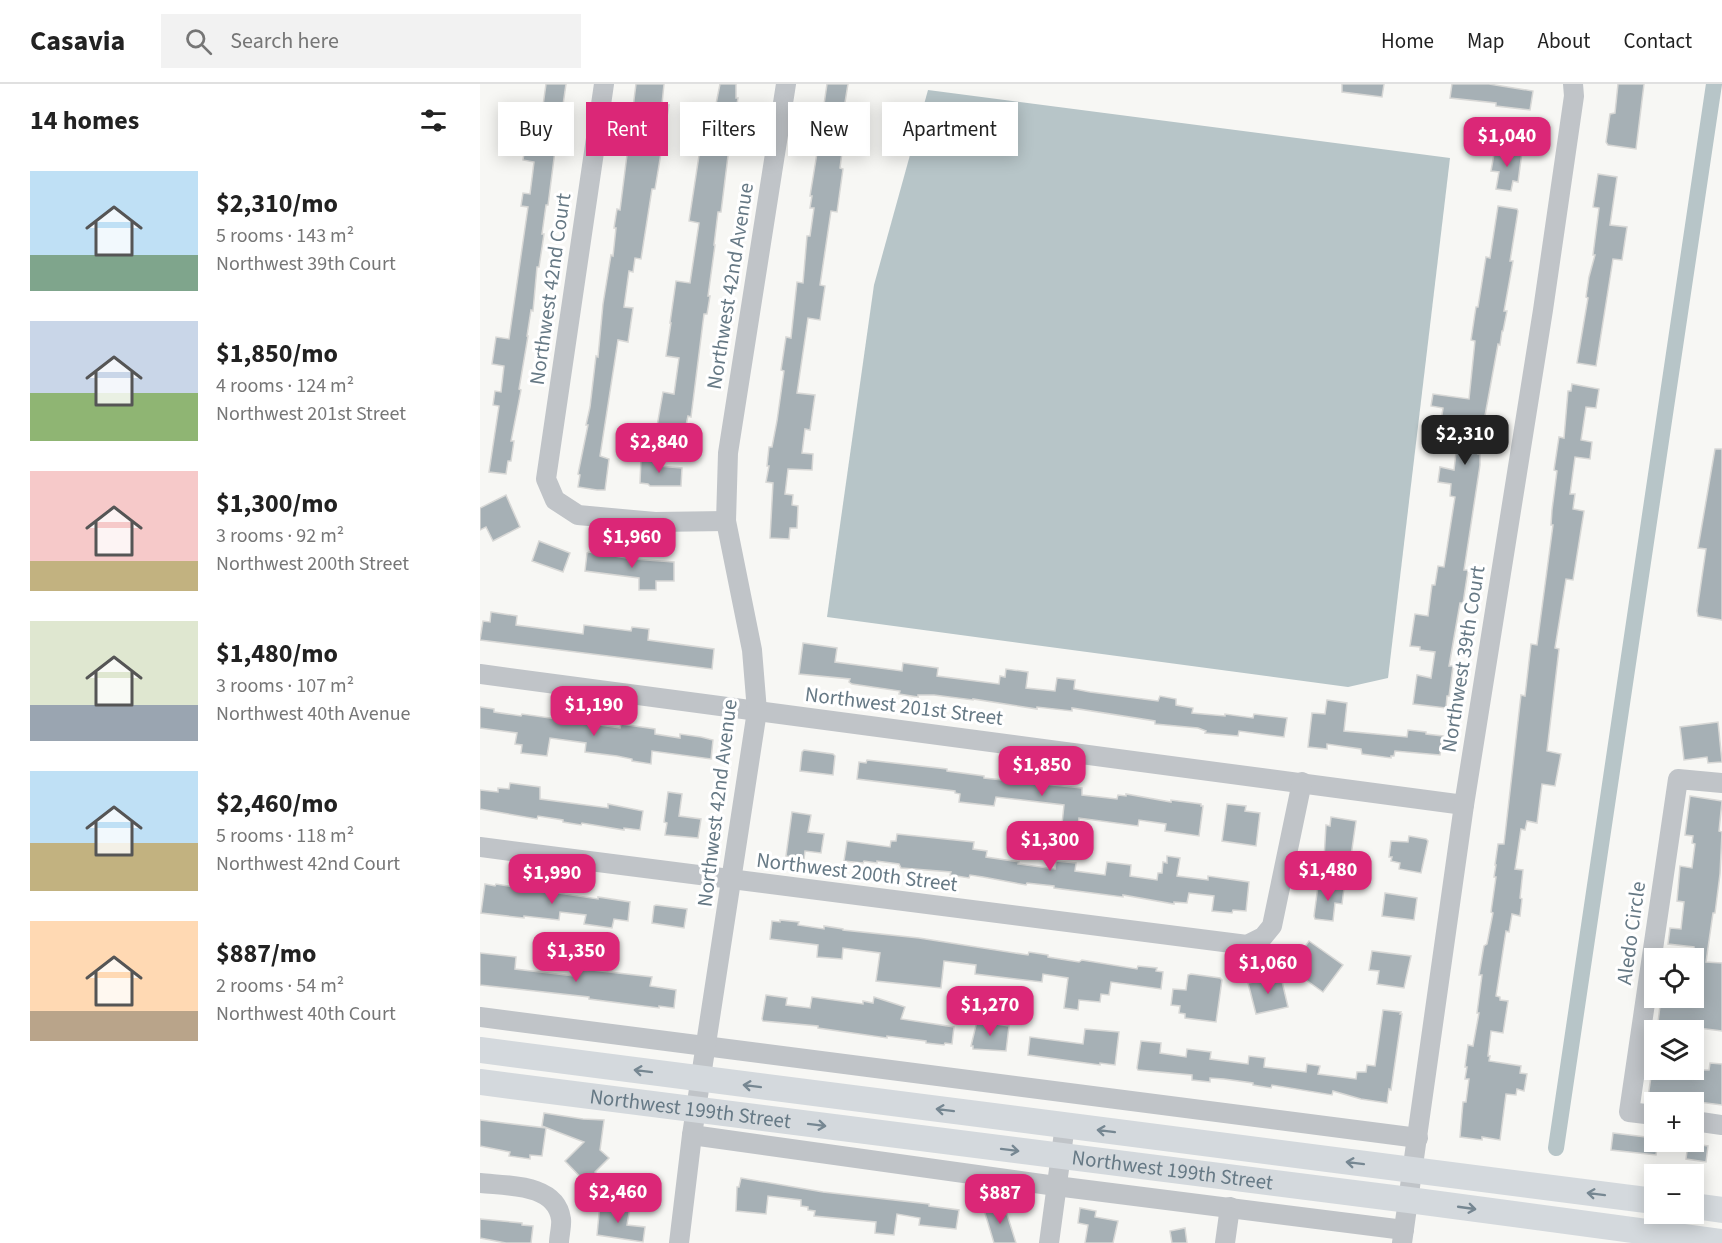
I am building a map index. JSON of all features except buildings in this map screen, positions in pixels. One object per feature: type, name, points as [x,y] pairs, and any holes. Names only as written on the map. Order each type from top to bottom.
[{"type":"main road","name":"Northwest 199th Street","points":[[480,1050],[1644,1200]]},
{"type":"main road","name":"Northwest 199th Street","points":[[480,1082],[694,1122],[1061,1157],[1672,1231],[1722,1242]]},
{"type":"main road","points":[[1704,1207],[1722,1210]]},
{"type":"street","name":"Northwest 42nd Court","points":[[604,84],[546,479],[555,500],[578,515],[655,522],[726,521]]},
{"type":"street","name":"Northwest 42nd Avenue","points":[[679,1243],[700,1079],[732,881],[756,711],[752,650],[726,521],[728,453],[786,84]]},
{"type":"street","name":"Northwest 39th Court","points":[[1403,1237],[1464,805],[1543,310],[1574,96],[1573,84]]},
{"type":"street","name":"Northwest 201st Street","points":[[480,674],[1464,805]]},
{"type":"street","name":"Aledo Circle","points":[[1644,1114],[1629,1112],[1678,779],[1722,783]]},
{"type":"street","name":"Northwest 200th Street","points":[[480,847],[1247,945],[1263,938],[1272,926],[1302,782]]},
{"type":"street","points":[[480,1017],[1418,1138]]},
{"type":"street","points":[[694,1122],[1056,1186],[1230,1208],[1403,1237]]},
{"type":"street","points":[[1704,1122],[1722,1125]]},
{"type":"street","points":[[1049,1243],[1065,1125]]},
{"type":"street","points":[[480,1183],[536,1190],[555,1202],[562,1220],[558,1243]]},
{"type":"street","points":[[1225,1243],[1230,1208]]},
{"type":"shaded area","points":[[928,90],[1450,158],[1388,678],[1348,687],[827,617],[874,285],[910,156],[1018,156],[1018,102],[925,102]]},
{"type":"waterway","points":[[1556,1148],[1714,84]]}]
